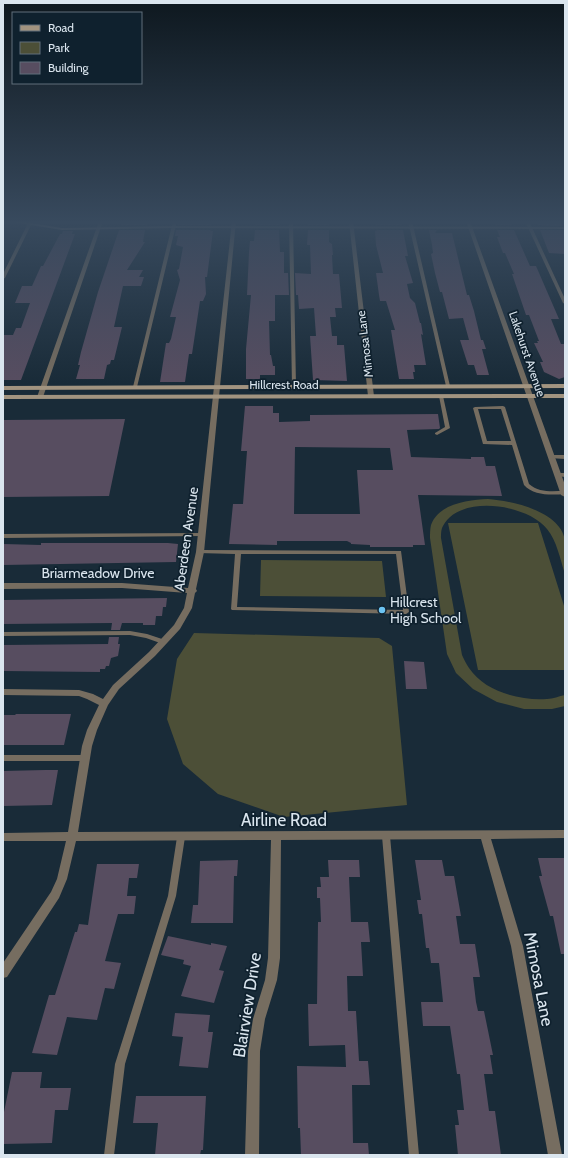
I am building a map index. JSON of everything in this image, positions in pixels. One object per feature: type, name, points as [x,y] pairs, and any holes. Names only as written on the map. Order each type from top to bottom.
[{"type":"main road","name":"Hillcrest Road","points":[[3,388],[216,386],[565,386]]},
{"type":"main road","name":"Hillcrest Road","points":[[3,397],[565,396]]},
{"type":"street","points":[[40,397],[82,275]]},
{"type":"street","name":"Aberdeen Avenue","points":[[3,973],[55,896],[62,879],[72,837],[85,758],[92,730],[104,704],[116,687],[163,642],[183,618],[188,608],[193,591],[200,552],[228,275]]},
{"type":"street","name":"Mimosa Lane","points":[[357,275],[371,396]]},
{"type":"street","name":"Lakehurst Avenue","points":[[487,275],[551,456],[561,475],[565,494]]},
{"type":"street","name":"Briarmeadow Drive","points":[[3,586],[124,584],[158,586],[193,591]]},
{"type":"street","points":[[3,692],[79,693],[90,696],[104,704]]},
{"type":"street","name":"Airline Road","points":[[3,837],[565,834]]},
{"type":"street","name":"Mimosa Lane","points":[[485,835],[517,946],[555,1155]]},
{"type":"street","name":"Blairview Drive","points":[[252,1155],[254,1051],[259,1018],[271,980],[274,958],[276,836]]},
{"type":"lane","points":[[135,387],[162,275]]},
{"type":"lane","points":[[292,275],[294,386]]},
{"type":"lane","points":[[422,275],[448,386]]},
{"type":"lane","points":[[552,275],[565,303]]},
{"type":"lane","points":[[437,434],[448,428],[441,396]]},
{"type":"lane","points":[[513,443],[485,443],[475,408],[502,407],[527,486],[531,490],[565,494]]},
{"type":"lane","points":[[551,456],[565,457]]},
{"type":"lane","points":[[3,536],[201,535]]},
{"type":"lane","points":[[200,552],[238,552],[399,552],[406,612],[234,609],[238,552]]},
{"type":"lane","points":[[3,634],[130,633],[147,636],[163,642]]},
{"type":"lane","points":[[3,758],[85,758]]},
{"type":"lane","points":[[386,836],[414,1155]]},
{"type":"lane","points":[[109,1155],[120,1064],[172,896],[181,837]]},
{"type":"green space","points":[[488,499],[509,502],[534,509],[554,522],[561,530],[565,540],[565,574],[556,545],[547,529],[538,520],[525,513],[494,506],[478,506],[463,509],[451,516],[442,527],[441,538],[462,655],[476,676],[494,689],[515,696],[537,699],[549,699],[565,695],[565,706],[552,709],[524,709],[497,702],[473,689],[456,673],[447,654],[430,538],[431,525],[435,518],[448,507],[472,500]]},
{"type":"green space","points":[[448,523],[538,523],[565,609],[565,670],[478,670]]},
{"type":"green space","points":[[261,560],[382,561],[386,597],[260,596]]},
{"type":"green space","points":[[194,633],[379,638],[392,646],[407,805],[284,817],[218,794],[183,764],[167,719],[177,659]]},
{"type":"building","points":[[37,275],[60,275],[21,380],[3,380],[3,335],[13,335],[16,328],[21,328],[30,303],[15,303],[22,286],[32,286]]},
{"type":"building","points":[[104,275],[140,275],[139,277],[144,277],[141,286],[123,286],[114,327],[122,327],[114,360],[111,360],[110,364],[107,365],[104,379],[76,379],[80,365],[78,365],[81,352]]},
{"type":"building","points":[[179,275],[207,275],[207,277],[205,277],[206,294],[203,301],[200,301],[192,354],[189,354],[185,382],[160,382],[166,343],[169,343],[171,339],[176,317],[170,317],[180,280]]},
{"type":"building","points":[[248,275],[288,275],[289,295],[275,295],[275,321],[269,321],[270,355],[273,366],[275,366],[275,375],[260,375],[260,379],[246,379],[246,349],[251,295],[247,295]]},
{"type":"building","points":[[295,275],[339,275],[342,308],[335,308],[336,317],[330,317],[332,336],[337,336],[337,345],[344,345],[347,381],[313,380],[310,336],[316,336],[314,308],[299,309],[298,295],[296,295]]},
{"type":"building","points":[[376,275],[411,275],[413,283],[407,284],[410,298],[415,303],[421,323],[423,335],[421,334],[426,365],[414,365],[414,379],[399,379],[391,330],[395,330],[386,301],[380,301]]},
{"type":"building","points":[[436,275],[462,275],[467,295],[469,295],[474,311],[481,340],[483,340],[486,349],[482,349],[489,375],[477,375],[474,365],[468,365],[460,340],[469,340],[463,318],[449,319],[442,292],[440,292]]},
{"type":"building","points":[[512,275],[540,275],[559,319],[551,319],[561,344],[565,344],[565,377],[559,379],[544,372],[540,362],[543,362],[534,343],[538,343],[537,341],[539,341],[529,315],[526,315]]},
{"type":"building","points":[[245,406],[273,406],[273,413],[279,413],[279,422],[310,421],[310,415],[438,414],[439,429],[407,430],[411,457],[471,459],[471,457],[484,457],[486,466],[495,466],[502,496],[418,495],[425,545],[413,545],[413,547],[370,547],[370,545],[351,544],[347,541],[277,541],[277,545],[229,544],[233,504],[243,504],[247,451],[241,451]],"holes":[[[295,447],[390,448],[393,470],[357,470],[360,514],[294,514]]]},
{"type":"building","points":[[125,419],[109,496],[3,497],[3,420]]},
{"type":"building","points":[[41,543],[178,544],[176,562],[3,565],[3,544],[41,545]]},
{"type":"building","points":[[167,598],[166,607],[163,607],[162,616],[156,616],[155,625],[143,625],[143,623],[122,623],[120,630],[111,630],[112,623],[3,624],[3,600]]},
{"type":"building","points":[[109,637],[119,637],[118,644],[120,644],[118,656],[111,658],[109,666],[106,666],[105,669],[100,669],[100,672],[3,671],[3,645],[108,644]]},
{"type":"building","points":[[404,661],[424,662],[427,689],[406,689]]},
{"type":"building","points":[[71,714],[64,745],[3,745],[3,715]]},
{"type":"building","points":[[58,770],[52,805],[3,806],[3,771]]},
{"type":"building","points":[[538,858],[565,858],[565,954],[561,954],[553,916],[550,916],[539,876],[542,876]]},
{"type":"building","points":[[238,860],[237,876],[234,876],[233,923],[191,923],[193,905],[198,905],[200,861]]},
{"type":"building","points":[[328,860],[359,860],[360,877],[349,877],[351,922],[368,922],[370,942],[361,942],[363,976],[347,976],[348,1011],[356,1011],[359,1061],[368,1061],[370,1085],[352,1085],[353,1143],[368,1143],[369,1155],[301,1155],[300,1128],[298,1128],[297,1066],[346,1067],[345,1045],[309,1046],[308,1004],[317,1004],[318,922],[321,922],[320,898],[317,898],[317,887],[321,887],[320,877],[329,877]]},
{"type":"building","points":[[415,860],[442,860],[445,876],[454,876],[461,916],[456,916],[460,944],[475,944],[480,977],[473,977],[476,1002],[478,1011],[484,1011],[493,1055],[490,1055],[493,1074],[484,1074],[489,1111],[495,1111],[501,1155],[458,1155],[455,1125],[459,1125],[457,1110],[464,1110],[460,1074],[457,1074],[450,1026],[423,1026],[421,1002],[443,1002],[439,963],[431,963],[429,948],[426,948],[422,914],[419,914],[417,900],[421,900]]},
{"type":"building","points":[[97,864],[139,864],[137,878],[129,878],[127,896],[136,896],[134,914],[118,914],[105,961],[121,963],[114,989],[105,988],[97,1020],[67,1017],[57,1055],[32,1053],[49,995],[55,995],[75,932],[77,932],[79,924],[88,925]]},
{"type":"building","points":[[168,936],[211,945],[211,943],[227,946],[219,970],[224,971],[214,1003],[181,996],[191,966],[183,964],[184,960],[161,955]]},
{"type":"building","points":[[175,1013],[210,1015],[208,1032],[213,1032],[208,1068],[179,1066],[183,1037],[172,1036]]},
{"type":"building","points":[[12,1072],[42,1072],[40,1088],[71,1088],[68,1110],[55,1110],[52,1143],[3,1144],[3,1117]]},
{"type":"building","points":[[136,1096],[206,1096],[203,1150],[201,1150],[200,1155],[155,1155],[158,1123],[133,1123]]},
{"type":"place","name":"Hillcrest High School","points":[[382,610]]}]
